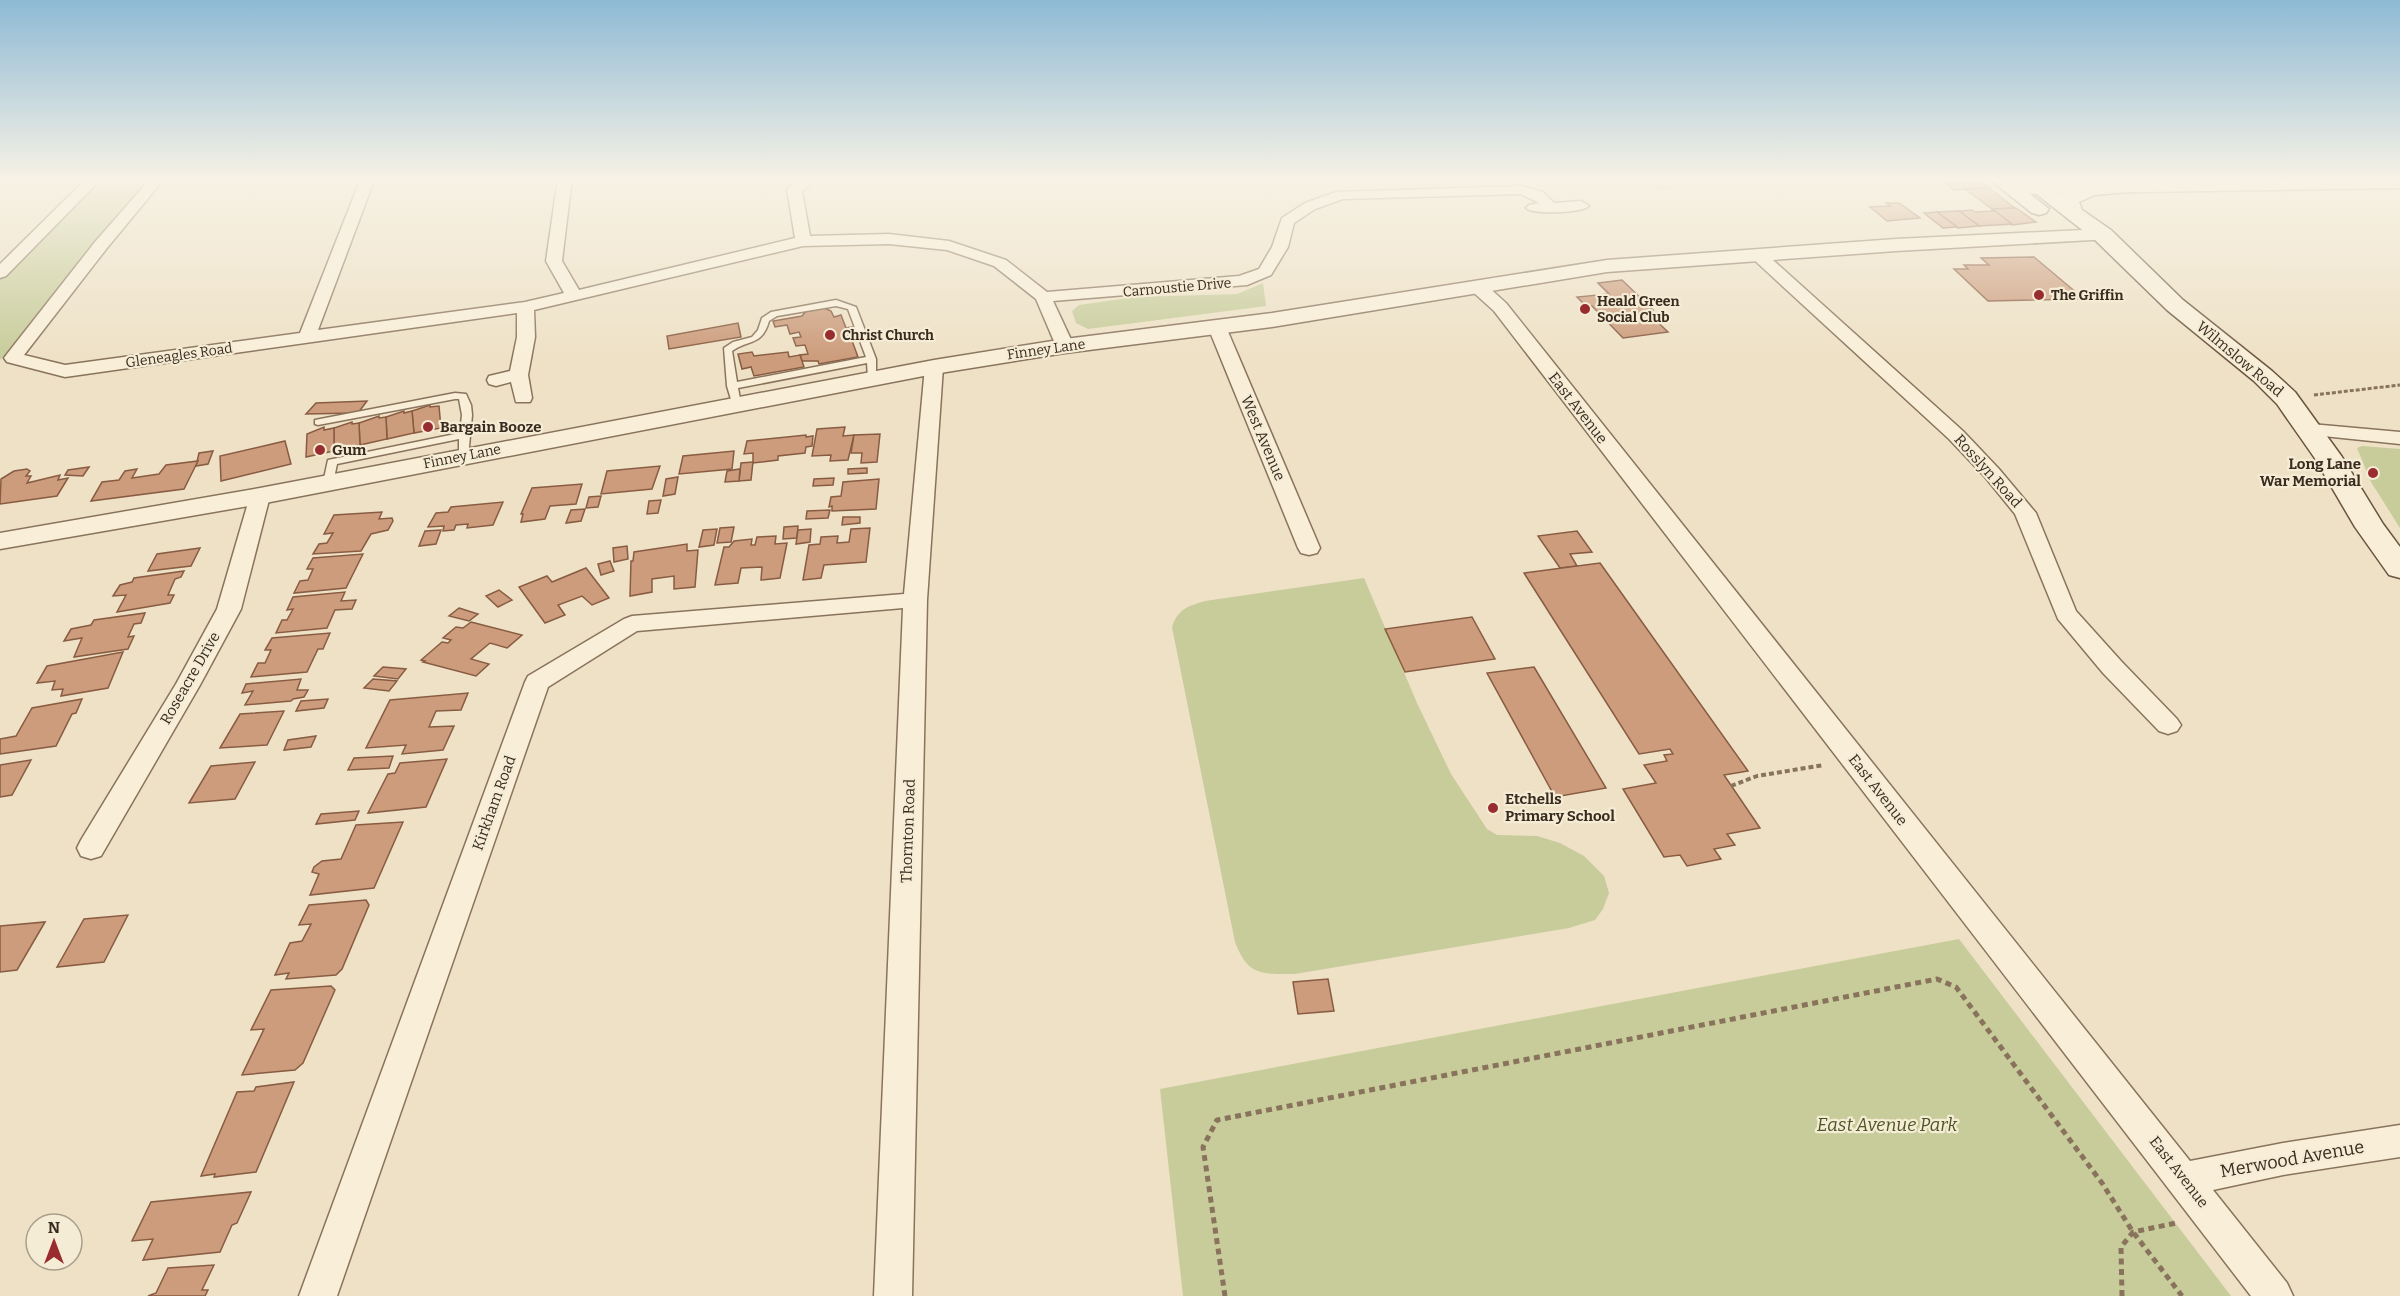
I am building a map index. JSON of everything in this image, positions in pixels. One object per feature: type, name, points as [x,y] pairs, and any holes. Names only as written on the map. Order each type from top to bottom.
[{"type":"main road","name":"Wilmslow Road","points":[[2077,238],[2175,305],[2263,376],[2286,398],[2311,430],[2370,527],[2400,568]]},
{"type":"main road","name":"Wilmslow Road","points":[[2107,238],[2175,305]]},
{"type":"street","points":[[0,273],[35,238]]},
{"type":"street","name":"Gleneagles Road","points":[[105,238],[13,358],[65,371],[525,307],[803,241],[889,239],[949,246],[1000,263],[1043,297],[1065,346]]},
{"type":"street","points":[[308,337],[345,238]]},
{"type":"street","points":[[557,238],[554,261],[574,296]]},
{"type":"street","name":"Carnoustie Drive","points":[[1043,297],[1241,281],[1265,272],[1280,247],[1282,238]]},
{"type":"street","name":"Finney Lane","points":[[0,541],[328,483],[464,445],[872,369],[934,367],[1065,346],[1217,327],[1479,288],[1607,266],[1896,245],[2042,238]]},
{"type":"street","name":"Rosslyn Road","points":[[1758,255],[1956,435],[1992,473],[2025,513],[2066,614],[2112,667],[2168,725]]},
{"type":"street","name":"East Avenue","points":[[1479,288],[1500,307],[2274,1296]]},
{"type":"street","points":[[523,398],[519,375],[526,337],[525,307]]},
{"type":"street","name":"West Avenue","points":[[1217,327],[1309,548]]},
{"type":"street","name":"Thornton Road","points":[[893,1296],[915,600],[934,367]]},
{"type":"street","points":[[496,380],[519,375]]},
{"type":"street","points":[[2311,430],[2400,438]]},
{"type":"street","name":"Roseacre Drive","points":[[91,848],[188,685],[229,609],[260,496]]},
{"type":"street","name":"Kirkham Road","points":[[318,1296],[537,682],[632,624],[915,600]]},
{"type":"street","name":"Merwood Avenue","points":[[2184,1179],[2283,1159],[2400,1141]]},
{"type":"lane","points":[[734,395],[727,350],[736,344],[755,339],[762,331],[765,320],[774,314],[836,303],[852,307],[872,369]]},
{"type":"lane","points":[[318,422],[463,396],[468,422],[464,445]]},
{"type":"path","points":[[2286,398],[2400,385]]},
{"type":"path","points":[[1731,786],[1757,776],[1855,760]]},
{"type":"path","points":[[1225,1296],[1203,1146],[1217,1120],[1936,979],[1956,987],[2102,1183],[2133,1232],[2182,1296]]},
{"type":"path","points":[[2122,1296],[2121,1247],[2133,1232]]},
{"type":"green space","points":[[33,238],[100,238],[0,360],[0,274]]},
{"type":"green space","points":[[1263,283],[1266,306],[1088,329],[1076,323],[1072,311],[1079,305],[1135,297],[1237,294]]},
{"type":"green space","points":[[2362,446],[2400,449],[2400,528],[2371,482],[2357,448]]},
{"type":"green space","points":[[1364,578],[1417,703],[1451,774],[1487,829],[1497,835],[1537,836],[1560,843],[1584,856],[1604,876],[1609,893],[1603,909],[1595,920],[1569,928],[1295,974],[1257,971],[1245,961],[1235,942],[1172,627],[1177,616],[1184,609],[1205,601]]},
{"type":"green space","name":"East Avenue Park","points":[[1959,939],[2231,1296],[1183,1296],[1160,1089]]},
{"type":"building","points":[[2034,257],[2084,299],[1988,301],[1954,269],[1968,269],[1964,265],[1989,265],[1981,258]]},
{"type":"building","points":[[1622,280],[1653,310],[1646,311],[1668,332],[1623,338],[1592,306],[1586,306],[1577,297],[1609,294],[1598,283]]},
{"type":"building","name":"Christ Church","points":[[822,307],[831,311],[834,317],[841,315],[846,328],[857,326],[861,336],[851,338],[858,357],[819,364],[818,361],[802,361],[800,355],[808,354],[805,345],[796,346],[793,338],[801,337],[799,332],[790,334],[787,325],[775,327],[773,321],[802,316],[807,310]]},
{"type":"building","points":[[738,323],[741,337],[669,349],[667,336]]},
{"type":"building","points":[[752,352],[754,356],[788,352],[789,357],[800,355],[804,367],[754,376],[751,367],[742,369],[738,354]]},
{"type":"building","points":[[367,401],[358,413],[306,414],[316,403]]},
{"type":"building","points":[[430,405],[430,407],[439,406],[441,428],[414,433],[412,411]]},
{"type":"building","points":[[404,411],[404,413],[412,411],[414,433],[387,439],[386,417]]},
{"type":"building","points":[[379,416],[379,418],[386,417],[387,439],[360,445],[359,423]]},
{"type":"building","points":[[352,422],[352,424],[359,423],[360,445],[334,451],[334,428]]},
{"type":"building","points":[[324,427],[324,430],[334,428],[334,451],[306,457],[307,434]]},
{"type":"building","points":[[845,427],[843,436],[854,435],[848,460],[830,461],[831,455],[812,456],[817,429]]},
{"type":"building","points":[[880,434],[877,462],[861,463],[862,453],[851,453],[854,435]]},
{"type":"building","points":[[806,435],[806,437],[813,436],[812,446],[806,447],[805,453],[778,456],[778,460],[753,463],[753,453],[744,454],[747,441]]},
{"type":"building","points":[[285,441],[291,464],[221,481],[220,456]]},
{"type":"building","points":[[213,451],[208,464],[196,466],[199,453]]},
{"type":"building","points":[[734,451],[732,469],[679,474],[683,456]]},
{"type":"building","points":[[198,461],[184,489],[91,501],[102,482],[119,480],[125,471],[137,469],[132,478],[159,474],[166,465]]},
{"type":"building","points":[[753,462],[751,480],[739,481],[741,463]]},
{"type":"building","points":[[660,466],[652,489],[601,494],[607,471]]},
{"type":"building","points":[[89,467],[83,476],[65,475],[68,470]]},
{"type":"building","points":[[867,468],[867,473],[848,474],[848,469]]},
{"type":"building","points":[[27,469],[30,471],[26,476],[31,476],[27,483],[60,475],[58,480],[68,478],[57,496],[0,504],[1,479],[14,471]]},
{"type":"building","points":[[740,469],[739,481],[725,482],[727,471]]},
{"type":"building","points":[[678,477],[675,494],[663,496],[666,479]]},
{"type":"building","points":[[834,478],[833,485],[813,486],[814,479]]},
{"type":"building","points":[[879,479],[876,509],[832,511],[832,506],[829,507],[831,497],[841,496],[843,482]]},
{"type":"building","points":[[582,484],[576,504],[550,506],[545,519],[521,522],[523,514],[521,514],[532,488]]},
{"type":"building","points":[[601,496],[598,507],[586,508],[589,497]]},
{"type":"building","points":[[661,500],[658,513],[647,514],[649,501]]},
{"type":"building","points":[[503,502],[493,525],[467,528],[468,524],[456,525],[454,530],[443,531],[444,526],[428,527],[436,513],[448,512],[451,507]]},
{"type":"building","points":[[585,509],[581,521],[566,523],[571,510]]},
{"type":"building","points":[[830,510],[828,518],[806,519],[807,511]]},
{"type":"building","points":[[382,512],[379,519],[392,518],[393,521],[388,530],[371,534],[361,551],[313,554],[319,544],[327,543],[333,533],[324,534],[334,515]]},
{"type":"building","points":[[843,517],[860,517],[860,523],[842,525]]},
{"type":"building","points":[[798,526],[797,538],[783,539],[784,527]]},
{"type":"building","points":[[734,527],[731,542],[717,543],[720,528]]},
{"type":"building","points":[[870,528],[866,562],[824,565],[821,578],[803,580],[809,545],[820,544],[821,537],[838,536],[837,543],[849,542],[851,529]]},
{"type":"building","points":[[717,529],[714,545],[699,547],[703,530]]},
{"type":"building","points":[[811,529],[810,542],[796,544],[798,530]]},
{"type":"building","points":[[441,530],[436,544],[419,546],[425,531]]},
{"type":"building","points":[[1577,531],[1592,552],[1570,554],[1577,566],[1560,568],[1538,536]]},
{"type":"building","points":[[776,536],[775,544],[787,543],[780,578],[761,580],[762,567],[741,568],[738,583],[715,585],[724,547],[729,547],[734,541],[752,539],[751,545],[755,545],[757,537]]},
{"type":"building","points":[[687,544],[687,551],[698,550],[695,587],[674,589],[674,576],[652,579],[652,592],[630,596],[631,561],[633,561],[634,552]]},
{"type":"building","points":[[627,546],[628,559],[614,562],[613,548]]},
{"type":"building","points":[[200,548],[191,566],[148,571],[157,554]]},
{"type":"building","points":[[363,554],[346,588],[294,593],[300,581],[308,580],[313,569],[307,569],[313,558]]},
{"type":"building","points":[[610,561],[614,571],[601,575],[598,564]]},
{"type":"building","points":[[1600,563],[1748,771],[1724,775],[1760,828],[1727,834],[1735,845],[1714,849],[1721,859],[1687,866],[1680,855],[1664,857],[1623,789],[1656,783],[1644,765],[1667,761],[1664,755],[1673,754],[1670,749],[1639,754],[1524,573]]},
{"type":"building","points":[[586,568],[609,598],[592,605],[582,596],[558,605],[565,615],[545,623],[519,587],[547,576],[552,582]]},
{"type":"building","points":[[184,571],[181,577],[175,579],[168,595],[174,595],[170,603],[117,612],[126,595],[113,596],[120,585],[132,582],[134,578]]},
{"type":"building","points":[[499,590],[512,600],[498,607],[486,596]]},
{"type":"building","points":[[345,592],[341,601],[356,600],[352,609],[335,610],[327,628],[276,633],[282,620],[287,620],[293,609],[287,610],[293,597]]},
{"type":"building","points":[[459,608],[478,614],[469,621],[449,616]]},
{"type":"building","points":[[145,613],[141,623],[134,624],[128,637],[134,636],[128,649],[74,657],[82,638],[64,641],[71,629],[91,625],[94,620]]},
{"type":"building","points":[[1472,617],[1495,659],[1405,672],[1385,629]]},
{"type":"building","points":[[471,622],[522,635],[507,648],[490,643],[471,659],[489,664],[476,676],[421,660],[442,642],[448,643],[451,640],[443,638],[456,627],[463,628]]},
{"type":"building","points":[[330,633],[323,649],[318,649],[307,672],[251,677],[258,663],[265,663],[271,650],[265,650],[272,638]]},
{"type":"building","points":[[123,652],[108,688],[61,696],[63,689],[52,690],[55,681],[37,683],[47,666]]},
{"type":"building","points":[[383,667],[406,669],[398,679],[374,676]]},
{"type":"building","points":[[1534,667],[1606,788],[1555,797],[1487,673]]},
{"type":"building","points":[[301,679],[297,690],[308,690],[304,697],[291,701],[245,705],[253,691],[242,693],[246,684]]},
{"type":"building","points":[[373,679],[397,681],[389,691],[364,688]]},
{"type":"building","points":[[468,693],[461,710],[436,711],[429,727],[454,726],[443,750],[402,754],[406,745],[366,748],[390,700]]},
{"type":"building","points":[[82,699],[56,746],[0,754],[0,739],[16,736],[32,708]]},
{"type":"building","points":[[328,699],[324,708],[296,711],[301,701]]},
{"type":"building","points":[[284,711],[267,745],[220,748],[240,714]]},
{"type":"building","points":[[316,736],[311,747],[284,750],[288,740]]},
{"type":"building","points":[[393,756],[389,768],[348,770],[354,758]]},
{"type":"building","points":[[447,759],[426,807],[368,813],[388,774],[395,773],[400,763]]},
{"type":"building","points":[[31,760],[12,795],[0,797],[0,765]]},
{"type":"building","points":[[255,762],[235,799],[189,803],[211,766]]},
{"type":"building","points":[[359,811],[355,820],[316,824],[321,814]]},
{"type":"building","points":[[403,822],[374,888],[310,895],[319,874],[312,872],[314,867],[322,861],[341,859],[356,825]]},
{"type":"building","points":[[366,900],[369,905],[342,969],[336,975],[286,979],[289,973],[275,975],[290,943],[302,941],[311,924],[299,925],[309,905]]},
{"type":"building","points":[[128,915],[104,962],[57,967],[84,919]]},
{"type":"building","points":[[45,922],[17,970],[0,972],[0,926]]},
{"type":"building","points":[[1328,979],[1334,1011],[1298,1014],[1293,982]]},
{"type":"building","points":[[331,986],[335,990],[303,1063],[295,1070],[242,1075],[264,1029],[251,1030],[271,990]]},
{"type":"building","points":[[294,1082],[256,1172],[214,1177],[215,1174],[201,1176],[237,1092],[254,1091],[256,1087]]},
{"type":"building","points":[[251,1192],[220,1252],[143,1260],[153,1239],[132,1241],[151,1202]]},
{"type":"building","points":[[214,1265],[202,1290],[208,1290],[205,1296],[148,1296],[156,1293],[168,1268]]},
{"type":"place","name":"The Griffin","points":[[2039,295]]},
{"type":"place","name":"Heald Green Social Club","points":[[1585,309]]},
{"type":"place","name":"Christ Church","points":[[830,335]]},
{"type":"place","name":"Bargain Booze","points":[[428,427]]},
{"type":"place","name":"Gum","points":[[320,450]]},
{"type":"place","name":"Long Lane War Memorial","points":[[2373,473]]},
{"type":"place","name":"Etchells Primary School","points":[[1493,808]]}]
